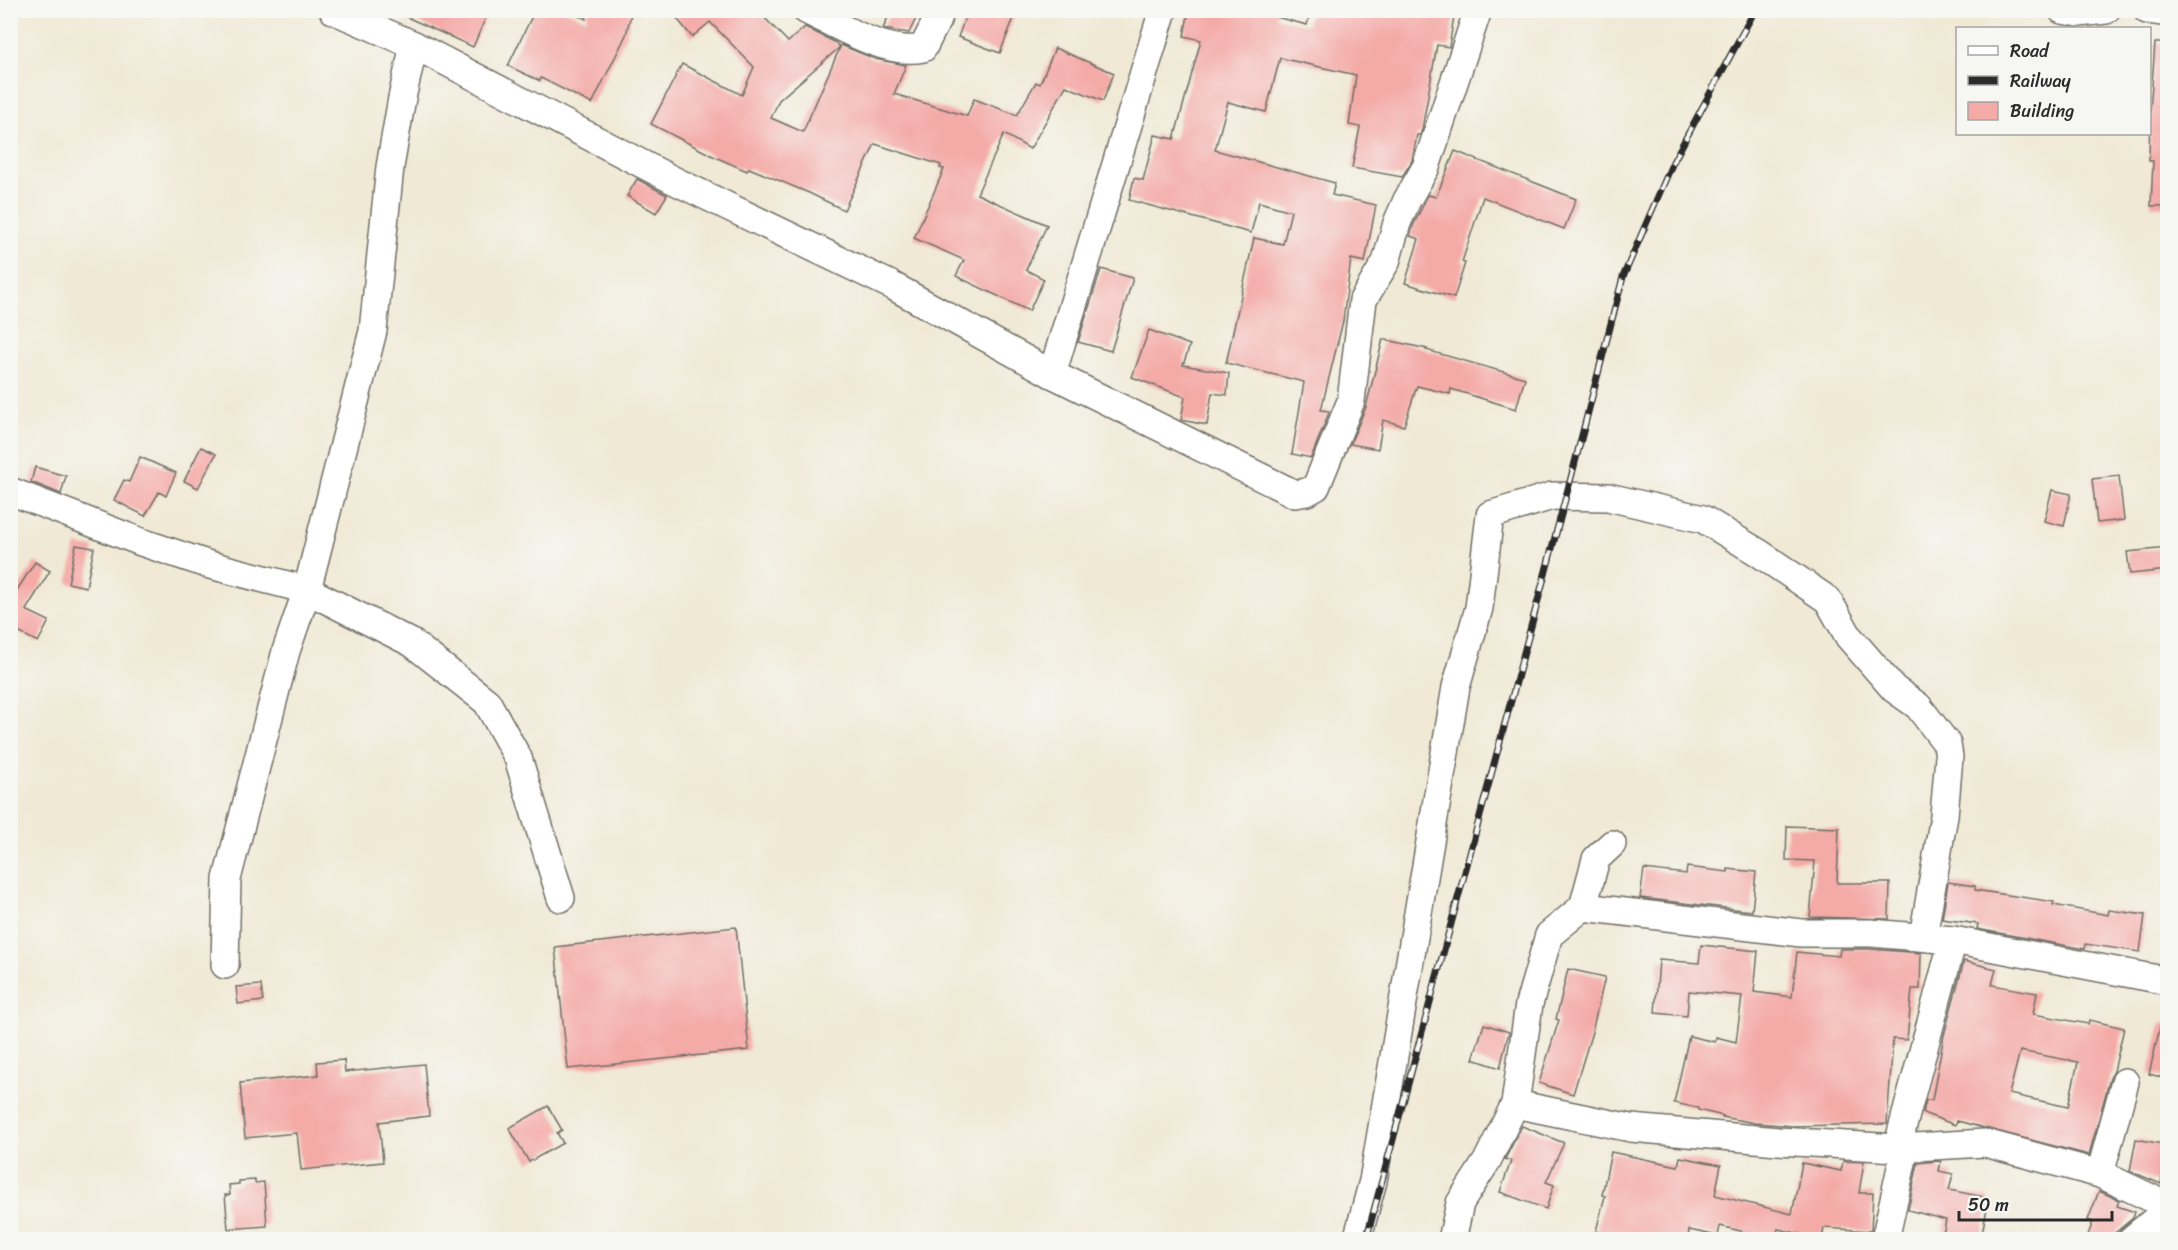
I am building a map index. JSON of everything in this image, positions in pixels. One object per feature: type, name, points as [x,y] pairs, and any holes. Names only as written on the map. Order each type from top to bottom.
[{"type":"street","points":[[333,10],[414,45],[673,180],[891,285],[1052,374],[1295,494],[1307,492],[1316,486],[1351,401],[1363,300],[1386,262],[1397,222],[1426,167],[1478,10]]},
{"type":"street","points":[[806,10],[862,37],[898,50],[911,51],[923,48],[942,10]]},
{"type":"street","points":[[1052,374],[1162,10]]},
{"type":"street","points":[[2147,10],[2168,13]]},
{"type":"street","points":[[225,965],[227,879],[286,651],[307,590],[373,331],[390,167],[414,45]]},
{"type":"street","points":[[10,491],[130,538],[200,562],[307,590],[412,643],[487,702],[518,758],[561,898]]},
{"type":"street","points":[[1357,1239],[1373,1181],[1456,687],[1479,608],[1490,515],[1552,496],[1608,497],[1702,519],[1759,553],[1828,600],[1850,637],[1894,689],[1918,706],[1947,744],[1949,757],[1944,816],[1923,937]]},
{"type":"street","points":[[1452,1239],[1460,1203],[1488,1161],[1515,1104],[1529,1004],[1549,935],[1583,907],[1596,859],[1612,844]]},
{"type":"street","points":[[1583,907],[1801,933],[1871,933],[1953,940],[2168,981]]},
{"type":"street","points":[[1885,1239],[1901,1148],[1953,940]]},
{"type":"street","points":[[2100,1174],[2125,1082]]},
{"type":"street","points":[[1515,1104],[1631,1128],[1778,1141],[1901,1148],[1985,1143],[2100,1174],[2168,1208],[2131,1239]]},
{"type":"building","points":[[391,10],[476,10],[487,15],[473,47]]},
{"type":"building","points":[[535,10],[563,10],[586,19],[588,10],[632,10],[626,35],[592,104],[541,78],[540,81],[508,66]]},
{"type":"building","points":[[670,10],[757,10],[788,42],[805,27],[836,43],[840,47],[779,100],[771,118],[803,132],[841,45],[875,59],[906,65],[894,94],[967,116],[974,99],[1017,115],[1036,82],[1040,84],[1055,48],[1114,73],[1103,101],[1066,86],[1030,149],[1004,134],[977,194],[1047,225],[1026,270],[1044,279],[1029,311],[956,276],[964,260],[914,238],[944,169],[940,168],[941,165],[875,144],[844,210],[749,168],[747,171],[713,156],[651,124],[682,64],[742,95],[754,67],[710,22],[692,37]]},
{"type":"building","points":[[891,10],[920,10],[909,33],[883,29]]},
{"type":"building","points":[[968,10],[1017,10],[1000,53],[958,37]]},
{"type":"building","points":[[1189,10],[1278,10],[1276,17],[1307,25],[1311,10],[1455,10],[1449,47],[1437,45],[1422,130],[1420,135],[1417,135],[1412,161],[1402,177],[1352,168],[1360,127],[1349,125],[1356,75],[1280,58],[1266,112],[1228,102],[1215,150],[1335,183],[1332,195],[1376,205],[1365,262],[1351,259],[1343,321],[1321,410],[1329,411],[1311,458],[1292,454],[1304,382],[1226,363],[1254,238],[1283,244],[1291,211],[1259,202],[1251,233],[1129,200],[1134,178],[1143,180],[1155,135],[1174,139],[1201,40],[1184,36]]},
{"type":"building","points":[[2155,43],[2168,43],[2168,206],[2151,206],[2153,161],[2149,161]]},
{"type":"building","points":[[1455,151],[1576,199],[1564,229],[1483,197],[1462,262],[1465,263],[1454,298],[1405,283],[1419,239],[1410,236],[1413,226],[1428,195],[1436,197]]},
{"type":"building","points":[[637,179],[667,195],[656,213],[627,196]]},
{"type":"building","points":[[1101,269],[1133,278],[1111,351],[1078,342]]},
{"type":"building","points":[[1149,330],[1190,345],[1183,365],[1229,373],[1227,395],[1212,393],[1207,425],[1181,420],[1185,397],[1132,377]]},
{"type":"building","points":[[1383,339],[1427,349],[1525,378],[1516,409],[1451,389],[1450,394],[1417,386],[1404,426],[1383,420],[1378,449],[1350,444],[1366,407]]},
{"type":"building","points":[[201,447],[216,454],[198,488],[184,481]]},
{"type":"building","points":[[140,457],[176,473],[166,496],[159,492],[145,516],[114,500],[124,480],[129,482]]},
{"type":"building","points":[[35,467],[66,476],[61,494],[31,482]]},
{"type":"building","points":[[2119,476],[2124,520],[2097,523],[2092,479]]},
{"type":"building","points":[[2052,490],[2071,494],[2064,526],[2044,521]]},
{"type":"building","points":[[76,545],[94,548],[86,587],[68,583]]},
{"type":"building","points":[[2168,548],[2168,570],[2130,574],[2127,552]]},
{"type":"building","points":[[35,562],[50,571],[26,610],[49,621],[38,642],[14,630],[10,635],[10,601]]},
{"type":"building","points":[[1787,826],[1839,828],[1837,883],[1890,883],[1889,919],[1810,917],[1815,861],[1786,860]]},
{"type":"building","points":[[1687,867],[1728,872],[1728,869],[1756,872],[1752,911],[1640,898],[1644,869],[1686,874]]},
{"type":"building","points":[[1948,882],[1975,886],[1975,890],[2054,902],[2053,905],[2108,915],[2109,910],[2145,915],[2140,952],[2086,944],[2085,949],[1977,929],[1978,924],[1942,919]]},
{"type":"building","points":[[736,927],[749,1050],[568,1069],[555,947]]},
{"type":"building","points":[[1701,945],[1758,951],[1754,992],[1792,997],[1797,952],[1839,956],[1840,949],[1921,953],[1920,989],[1912,989],[1907,1040],[1893,1039],[1887,1124],[1793,1126],[1755,1123],[1722,1117],[1698,1110],[1698,1108],[1674,1103],[1689,1036],[1715,1042],[1716,1037],[1736,1042],[1742,996],[1689,991],[1687,1016],[1655,1013],[1659,960],[1699,963]]},
{"type":"building","points":[[1964,961],[1996,969],[1992,985],[2037,993],[2033,1014],[2088,1024],[2089,1020],[2124,1028],[2089,1155],[1957,1121],[1955,1125],[1923,1113],[1926,1100],[1932,1100],[1944,1035]],"holes":[[[2020,1051],[2078,1062],[2068,1107],[2009,1094]]]},
{"type":"building","points":[[1568,969],[1605,977],[1592,1032],[1573,1094],[1539,1083],[1559,1020],[1556,1019]]},
{"type":"building","points":[[261,985],[263,1001],[238,1004],[236,987]]},
{"type":"building","points":[[2161,1023],[2168,1023],[2168,1079],[2149,1074]]},
{"type":"building","points":[[1484,1024],[1509,1032],[1500,1068],[1473,1059]]},
{"type":"building","points":[[344,1060],[345,1072],[424,1064],[429,1116],[379,1122],[383,1162],[301,1170],[297,1133],[245,1138],[240,1083],[318,1075],[317,1062]]},
{"type":"building","points":[[548,1106],[562,1130],[557,1133],[563,1143],[529,1162],[509,1128]]},
{"type":"building","points":[[1522,1126],[1564,1143],[1546,1182],[1554,1185],[1546,1209],[1500,1192],[1511,1161],[1505,1159]]},
{"type":"building","points":[[2136,1139],[2168,1145],[2161,1184],[2130,1171]]},
{"type":"building","points":[[1611,1152],[1678,1166],[1680,1157],[1721,1165],[1715,1195],[1792,1214],[1802,1163],[1841,1171],[1843,1161],[1864,1162],[1859,1193],[1873,1193],[1871,1231],[1824,1228],[1822,1239],[1778,1229],[1773,1239],[1720,1226],[1718,1236],[1689,1230],[1688,1239],[1594,1239],[1605,1196],[1602,1195]]},
{"type":"building","points":[[1941,1162],[1939,1171],[1953,1174],[1949,1190],[1989,1198],[1981,1239],[1942,1239],[1946,1220],[1908,1210],[1918,1163]]},
{"type":"building","points":[[255,1180],[255,1183],[264,1182],[267,1226],[228,1229],[225,1195],[230,1195],[229,1185],[239,1184],[239,1181]]},
{"type":"building","points":[[2099,1191],[2119,1200],[2117,1206],[2135,1212],[2133,1218],[2115,1233],[2113,1239],[2099,1239],[2088,1235],[2093,1222],[2088,1220]]},
{"type":"railway","points":[[1366,1240],[1623,277],[1673,162],[1755,10]]}]
